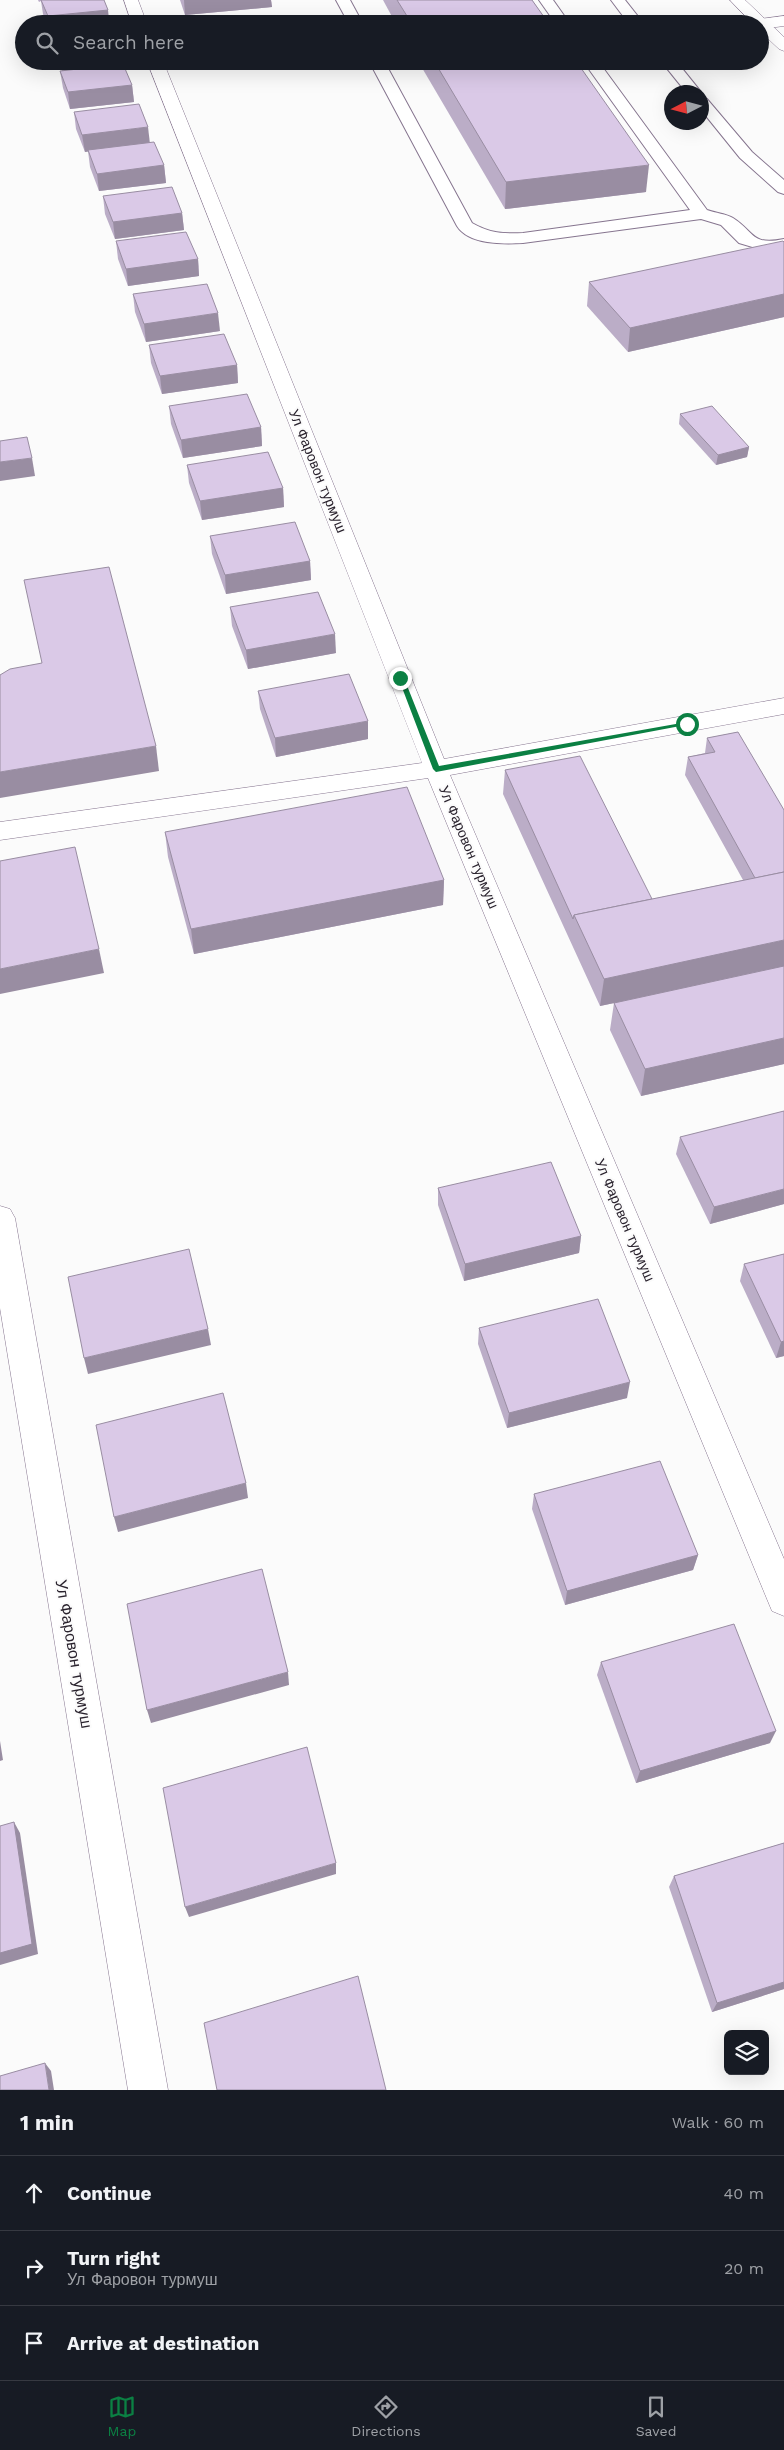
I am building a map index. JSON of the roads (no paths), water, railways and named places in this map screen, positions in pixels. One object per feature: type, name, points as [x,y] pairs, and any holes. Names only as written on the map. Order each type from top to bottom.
[{"type":"street","points":[[131,0],[137,15]]},
{"type":"street","points":[[736,0],[752,15]]},
{"type":"street","points":[[769,23],[784,21]]},
{"type":"street","points":[[769,25],[784,26]]},
{"type":"street","points":[[769,32],[784,46]]},
{"type":"street","name":"Ул Фаровон турмуш","points":[[159,70],[436,769],[784,1599]]},
{"type":"street","points":[[0,832],[436,769],[784,706]]},
{"type":"street","name":"Ул Фаровон турмуш","points":[[0,1218],[148,2090]]},
{"type":"lane","points":[[343,0],[351,15]]},
{"type":"lane","points":[[546,0],[557,15]]},
{"type":"lane","points":[[618,0],[630,15]]},
{"type":"lane","points":[[381,70],[465,226],[481,236],[500,239],[522,238],[701,214],[727,221],[746,238],[776,245],[784,261]]},
{"type":"lane","points":[[597,70],[701,214]]},
{"type":"lane","points":[[676,70],[688,85]]},
{"type":"lane","points":[[709,110],[746,155],[784,189]]}]
